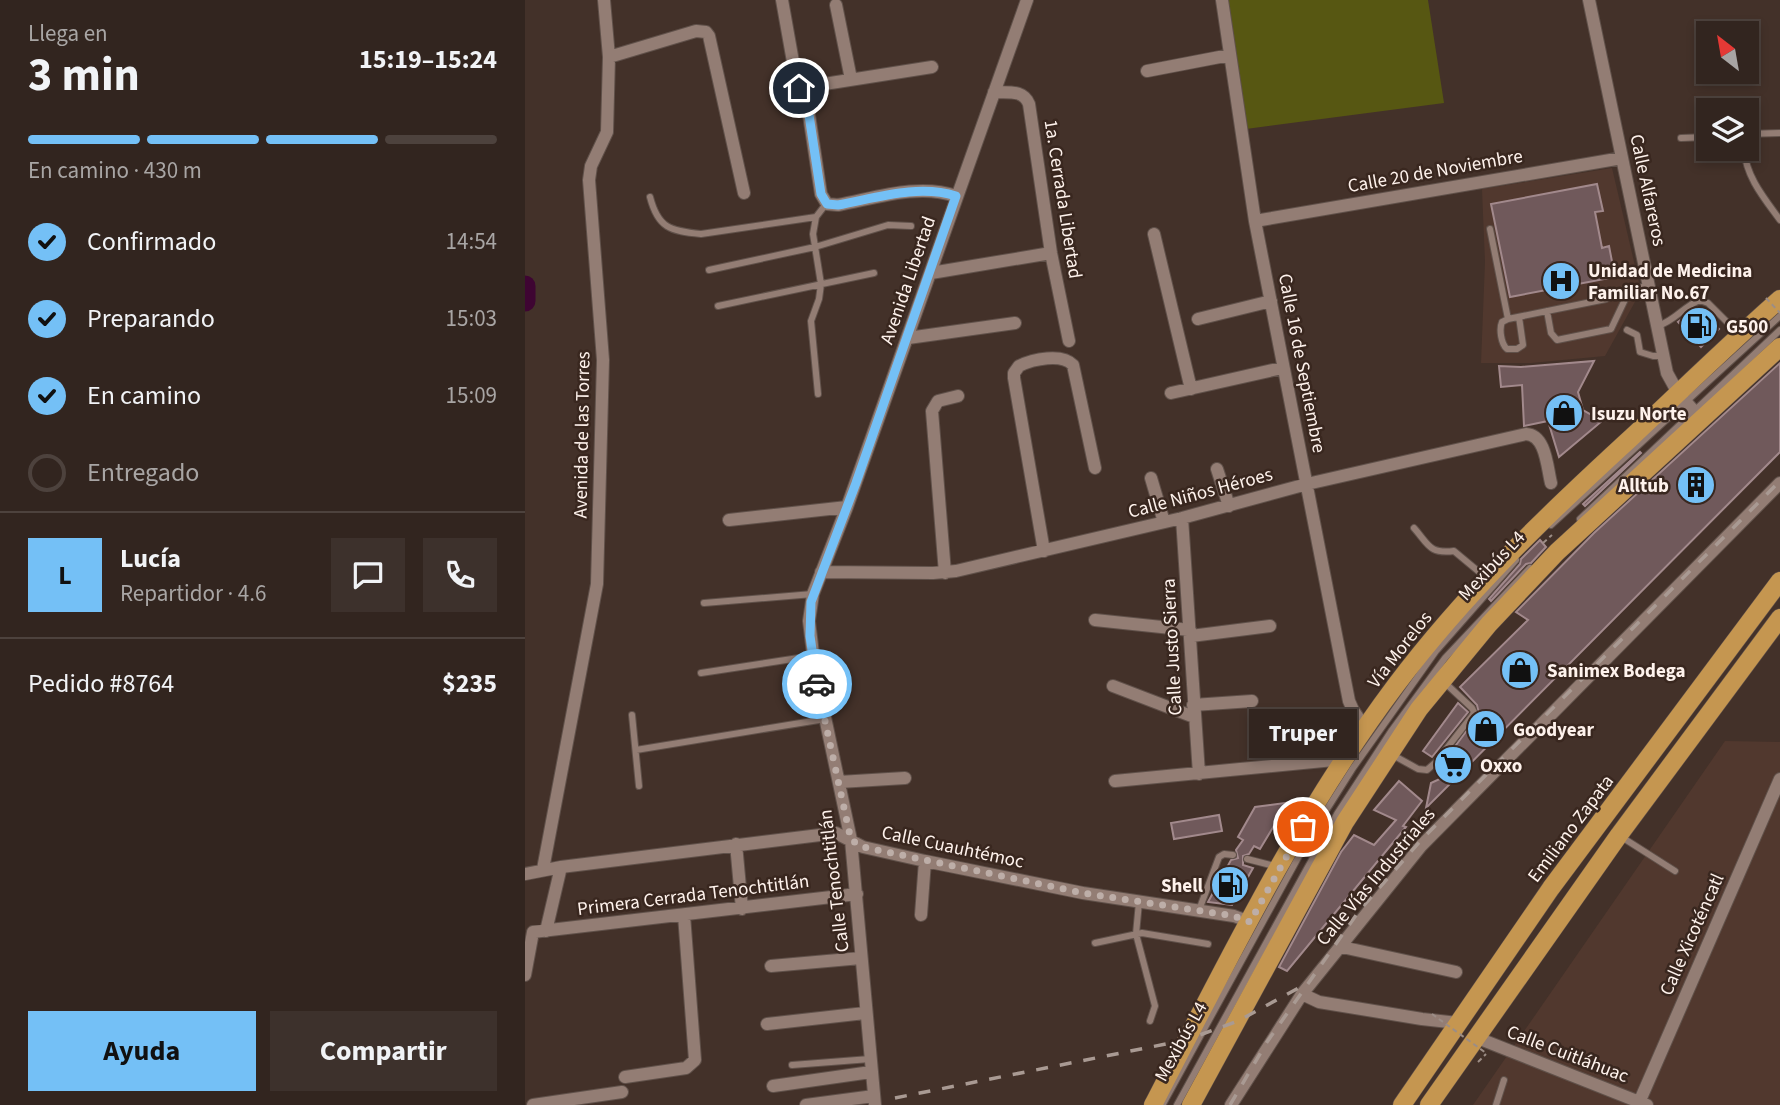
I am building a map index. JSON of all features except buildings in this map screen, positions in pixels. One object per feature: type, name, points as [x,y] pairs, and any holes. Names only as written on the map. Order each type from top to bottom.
[{"type":"main road","name":"Vía Morelos","points":[[1191,1105],[1345,822],[1389,753],[1442,680],[1489,624],[1689,406],[1741,335],[1773,298]]},
{"type":"main road","name":"Vía Morelos","points":[[1153,1105],[1280,868],[1365,728],[1427,645],[1485,578],[1533,529],[1689,406],[1780,348]]},
{"type":"main road","name":"Emiliano Zapata","points":[[1402,1105],[1551,888],[1780,581]]},
{"type":"main road","points":[[1429,1105],[1619,835],[1780,618]]},
{"type":"street","name":"Avenida de las Torres","points":[[543,869],[597,584],[603,360],[589,180],[591,166],[607,132],[609,57],[604,0]]},
{"type":"street","points":[[782,0],[799,88],[809,115],[821,194],[827,204],[838,205],[933,190],[956,196]]},
{"type":"street","name":"Avenida Libertad","points":[[821,572],[908,338],[1027,0]]},
{"type":"street","name":"Calle 16 de Septiembre","points":[[1222,0],[1255,221],[1282,368],[1349,701],[1365,728]]},
{"type":"street","name":"Calle Alfareros","points":[[1589,0],[1663,356],[1669,377],[1689,406]]},
{"type":"street","points":[[836,5],[851,79]]},
{"type":"street","points":[[609,57],[696,31],[706,32],[744,193]]},
{"type":"street","points":[[1147,71],[1230,55]]},
{"type":"street","points":[[799,88],[932,67]]},
{"type":"street","name":"1a. Cerrada Libertad","points":[[994,92],[1019,93],[1026,96],[1029,104],[1051,253],[1069,341]]},
{"type":"street","name":"Calle 20 de Noviembre","points":[[1255,221],[1622,158]]},
{"type":"street","points":[[1154,234],[1191,389]]},
{"type":"street","points":[[931,273],[1051,253]]},
{"type":"street","points":[[1198,319],[1271,301]]},
{"type":"street","points":[[908,338],[1015,323]]},
{"type":"street","points":[[1044,551],[1014,378],[1019,366],[1056,358],[1063,358],[1073,365],[1095,468]]},
{"type":"street","points":[[1171,393],[1282,368]]},
{"type":"street","points":[[945,573],[932,411],[938,401],[958,396]]},
{"type":"street","name":"Calle Niños Héroes","points":[[821,572],[945,573],[1182,518],[1307,484],[1526,434],[1536,436],[1542,444],[1551,483]]},
{"type":"street","points":[[1217,469],[1229,506]]},
{"type":"street","points":[[1151,478],[1164,522]]},
{"type":"street","name":"Calle Vías Industriales","points":[[1231,1105],[1303,994],[1421,846],[1780,483]]},
{"type":"street","points":[[729,520],[847,507]]},
{"type":"street","name":"Calle Justo Sierra","points":[[1182,518],[1199,774]]},
{"type":"street","name":"Calle Tenochtitlán","points":[[821,572],[813,594],[809,621],[812,656],[851,840],[874,1100]]},
{"type":"street","points":[[1095,621],[1190,633],[1270,626]]},
{"type":"street","points":[[1113,686],[1193,711],[1252,701]]},
{"type":"street","points":[[1115,781],[1345,759]]},
{"type":"street","points":[[839,782],[905,778]]},
{"type":"street","name":"Calle Xicoténcatl","points":[[1641,1104],[1780,779]]},
{"type":"street","name":"Calle Cuauhtémoc","points":[[526,878],[543,869],[836,833],[863,847],[925,861],[1083,893],[1234,916],[1250,922]]},
{"type":"street","points":[[736,844],[742,909]]},
{"type":"street","points":[[921,915],[925,861]]},
{"type":"street","points":[[525,975],[535,930],[561,867]]},
{"type":"street","name":"Primera Cerrada Tenochtitlán","points":[[535,930],[742,909],[857,894]]},
{"type":"street","points":[[625,1077],[686,1068],[694,1063],[696,1056],[684,915]]},
{"type":"street","points":[[1342,947],[1456,972]]},
{"type":"street","points":[[771,966],[861,958]]},
{"type":"street","points":[[1303,994],[1319,1002],[1458,1023]]},
{"type":"street","points":[[767,1024],[865,1013]]},
{"type":"street","name":"Calle Cuitláhuac","points":[[1475,1038],[1641,1104]]},
{"type":"street","points":[[773,1086],[870,1066]]},
{"type":"street","points":[[533,1105],[622,1092]]},
{"type":"street","points":[[806,1105],[874,1100]]},
{"type":"lane","points":[[1759,133],[1780,132]]},
{"type":"lane","points":[[1681,138],[1696,137]]},
{"type":"lane","points":[[1746,161],[1759,191],[1780,220]]},
{"type":"lane","points":[[650,197],[655,216],[671,229],[684,233],[701,234],[816,217]]},
{"type":"lane","points":[[818,394],[811,321],[820,299],[821,284],[813,233],[816,217],[827,204]]},
{"type":"lane","points":[[709,270],[815,247],[888,225],[911,226]]},
{"type":"lane","points":[[1490,229],[1508,319]]},
{"type":"lane","points":[[718,306],[874,273]]},
{"type":"lane","points":[[1519,317],[1523,342],[1521,347],[1509,350],[1504,346],[1500,328],[1502,322],[1508,319],[1606,299],[1630,289],[1650,286]]},
{"type":"lane","points":[[1547,311],[1551,333],[1557,340],[1607,331],[1615,324],[1630,289]]},
{"type":"lane","points":[[1658,326],[1672,321],[1700,300],[1709,303],[1741,335]]},
{"type":"lane","name":"Mexibús L4","points":[[1577,522],[1780,315]]},
{"type":"lane","points":[[1626,330],[1637,335],[1640,352],[1663,356]]},
{"type":"lane","name":"Mexibús L4","points":[[1163,1105],[1310,836],[1382,725],[1436,651],[1483,595],[1537,538],[1780,330]]},
{"type":"lane","points":[[1414,528],[1435,551],[1454,551],[1485,578]]},
{"type":"lane","name":"Mexibús L4","points":[[1177,1105],[1337,814],[1392,730],[1462,639],[1567,531]]},
{"type":"lane","points":[[704,603],[813,594]]},
{"type":"lane","points":[[701,673],[812,656]]},
{"type":"lane","points":[[1389,753],[1418,769],[1427,770],[1472,716],[1472,708],[1442,680]]},
{"type":"lane","points":[[632,716],[639,786]]},
{"type":"lane","points":[[636,750],[825,719]]},
{"type":"lane","points":[[1619,835],[1675,871]]},
{"type":"lane","points":[[1199,910],[1219,857],[1224,854],[1234,855]]},
{"type":"lane","points":[[1247,859],[1280,868]]},
{"type":"lane","points":[[1139,902],[1136,934],[1155,1006],[1150,1021]]},
{"type":"lane","points":[[1095,943],[1136,934],[1208,944]]},
{"type":"lane","points":[[792,1065],[870,1066]]},
{"type":"lane","points":[[1496,1105],[1504,1080]]},
{"type":"path","points":[[1773,298],[1780,315]]},
{"type":"path","points":[[1427,1017],[1486,1053],[1479,1063]]},
{"type":"shaded area","points":[[1225,0],[1428,0],[1444,103],[1246,129]]},
{"type":"shaded area","name":"Unidad de Medicina Familiar No.67","points":[[1612,168],[1643,300],[1636,300],[1605,356],[1531,363],[1481,363],[1485,262],[1482,189]]},
{"type":"shaded area","points":[[1725,741],[1780,742],[1780,1105],[1473,1105]]},
{"type":"waterway","points":[[525,286],[525,301]]},
{"type":"railway","points":[[1230,1105],[1267,1042],[1359,911],[1423,838],[1780,481]]},
{"type":"railway","points":[[895,1098],[1186,1040],[1238,1021],[1304,985]]},
{"type":"way so far","points":[[817,684],[851,840],[863,847],[1083,893],[1234,916],[1250,922],[1303,827]]},
{"type":"place","name":"Unidad de Medicina Familiar No.67","points":[[1561,281]]},
{"type":"place","name":"G500","points":[[1699,326]]},
{"type":"place","name":"Isuzu Norte","points":[[1564,413]]},
{"type":"place","name":"Alltub","points":[[1696,485]]},
{"type":"place","name":"Sanimex Bodega","points":[[1520,670]]},
{"type":"place","name":"Goodyear","points":[[1486,729]]},
{"type":"place","name":"Oxxo","points":[[1453,765]]},
{"type":"place","name":"Truper","points":[[1303,827]]},
{"type":"place","name":"Shell","points":[[1230,885]]},
{"type":"route","points":[[799,88],[809,115],[821,194],[827,204],[838,205],[933,190],[956,196],[856,483],[811,602],[810,636],[817,684]]}]
